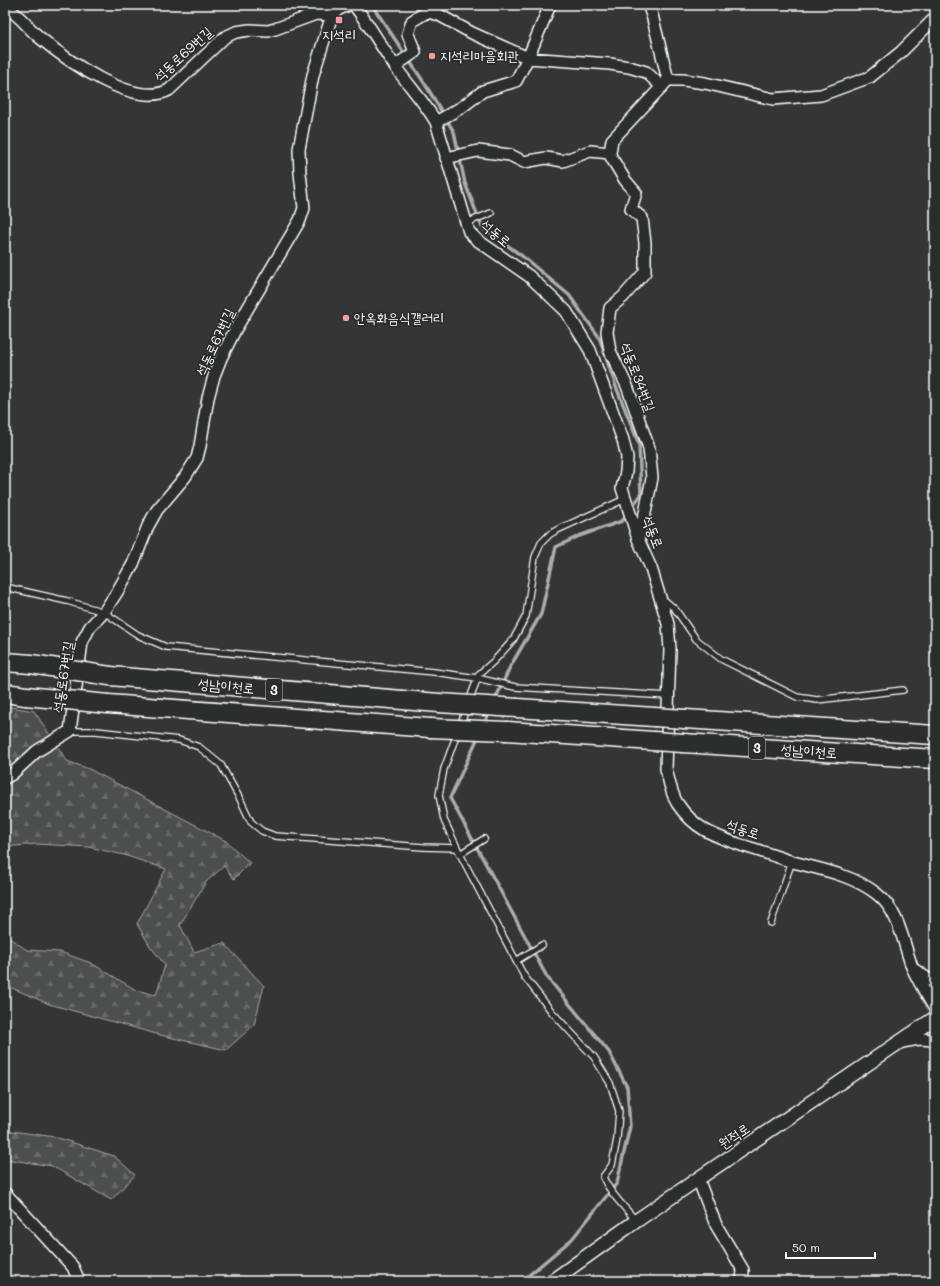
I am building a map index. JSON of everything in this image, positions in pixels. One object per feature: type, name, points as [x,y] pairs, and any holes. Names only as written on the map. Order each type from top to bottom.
[{"type":"highway","name":"성남이천로","points":[[5,662],[32,664],[110,676],[439,703],[935,735]]},
{"type":"highway","name":"성남이천로","points":[[5,693],[108,704],[430,728],[507,731],[935,759]]},
{"type":"street","points":[[332,15],[339,9],[349,5]]},
{"type":"street","name":"석동로","points":[[354,5],[398,64],[427,107],[443,118],[440,132],[469,222],[469,232],[477,240],[529,276],[552,296],[566,311],[590,350],[623,440],[627,457],[626,472],[622,488],[638,539],[651,568],[668,624],[670,649],[666,769],[676,802],[689,818],[703,830],[720,838],[845,876],[865,885],[878,895],[889,906],[895,918],[913,968],[935,1009]]},
{"type":"street","points":[[443,118],[462,107],[483,91],[516,81],[528,58],[550,5]]},
{"type":"street","points":[[648,5],[652,15],[665,83]]},
{"type":"street","name":"석동로69번길","points":[[5,7],[18,15],[46,43],[99,78],[121,88],[156,95],[162,94],[169,90],[225,37],[236,32],[249,30],[268,31],[316,14],[332,15]]},
{"type":"street","points":[[398,64],[415,52],[408,34],[412,21],[432,8],[439,15],[472,34],[528,58],[610,64],[629,67],[646,72],[665,83]]},
{"type":"street","name":"석동로67번길","points":[[70,731],[82,642],[90,627],[104,612],[133,564],[156,510],[185,477],[197,458],[208,398],[221,358],[235,330],[300,220],[304,208],[300,173],[300,149],[313,75],[332,15]]},
{"type":"street","points":[[449,157],[478,151],[502,153],[524,162],[546,158],[563,161],[590,151],[610,153],[612,140],[665,83],[683,80],[706,83],[773,99],[821,95],[870,77],[901,52],[935,18]]},
{"type":"street","name":"석동로34번길","points":[[610,153],[625,180],[636,193],[631,209],[642,218],[645,243],[645,272],[623,297],[610,308],[607,332],[610,351],[627,386],[649,448],[652,478],[638,539]]},
{"type":"street","points":[[5,778],[12,774],[37,751],[70,731]]},
{"type":"street","points":[[913,968],[928,979],[935,982]]},
{"type":"street","name":"원적로","points":[[552,1281],[636,1221],[935,1018]]},
{"type":"street","points":[[899,1043],[919,1039],[935,1040]]},
{"type":"street","points":[[698,1180],[716,1225],[743,1270],[742,1281]]},
{"type":"street","points":[[5,1194],[73,1267],[79,1281]]},
{"type":"lane","points":[[469,222],[491,213]]},
{"type":"lane","points":[[626,501],[557,530],[550,534],[541,543],[535,557],[526,616],[513,640],[494,661],[479,674],[477,678],[444,769],[439,795],[444,820],[458,851],[519,960],[524,976],[552,1012],[594,1057],[610,1083],[619,1111],[617,1139],[612,1165],[603,1177],[608,1188],[636,1221]]},
{"type":"lane","points":[[5,587],[67,601],[104,612],[138,635],[166,647],[434,672],[485,679],[515,687],[669,696]]},
{"type":"lane","points":[[660,596],[675,609],[696,638],[721,659],[797,697],[817,700],[903,690]]},
{"type":"lane","points":[[70,731],[96,731],[179,740],[200,747],[221,765],[251,822],[262,831],[276,836],[458,851],[466,850],[482,841]]},
{"type":"lane","points":[[771,923],[792,861]]},
{"type":"lane","points":[[519,960],[540,947]]},
{"type":"green space","points":[[5,706],[34,711],[67,761],[89,769],[226,841],[250,863],[234,879],[224,866],[206,882],[180,925],[194,952],[224,943],[264,986],[254,1025],[226,1050],[160,1035],[49,1004],[5,985],[5,935],[27,950],[60,952],[91,963],[136,990],[156,995],[165,965],[150,946],[137,924],[166,869],[124,855],[89,847],[36,844],[5,847]]},
{"type":"green space","points":[[5,1130],[55,1137],[114,1156],[135,1175],[111,1200],[52,1166],[5,1159]]},
{"type":"waterway","points":[[372,5],[425,84],[454,132],[465,183],[482,227],[522,256],[569,295],[599,337],[615,384],[639,444],[641,495],[631,508]]},
{"type":"waterway","points":[[495,700],[510,667],[541,614],[556,547],[579,536],[622,521],[628,513]]},
{"type":"waterway","points":[[484,724],[490,711]]},
{"type":"waterway","points":[[479,735],[450,798],[547,977],[609,1052],[627,1087],[630,1126],[617,1183],[572,1239],[522,1281]]},
{"type":"place","name":"지석리","points":[[339,20]]},
{"type":"place","name":"지석리마을회관","points":[[432,56]]},
{"type":"place","name":"안옥화음식갤러리","points":[[346,318]]}]
